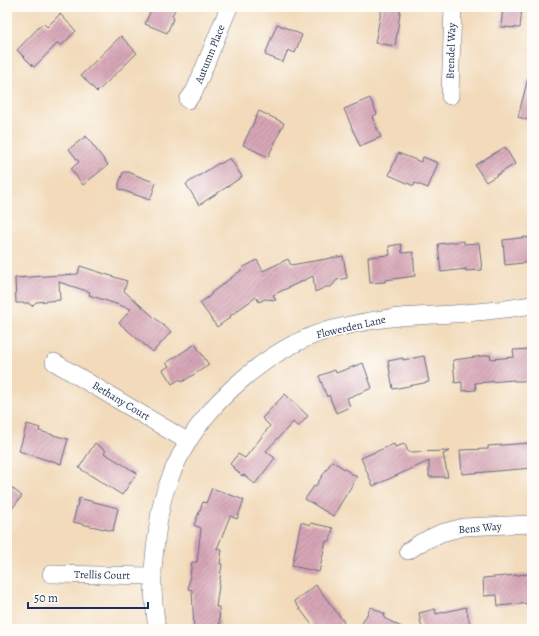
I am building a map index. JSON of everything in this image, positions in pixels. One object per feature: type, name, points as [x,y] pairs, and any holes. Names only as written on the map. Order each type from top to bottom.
[{"type":"street","name":"Autumn Place","points":[[188,100],[195,90],[229,7]]},
{"type":"street","name":"Brendel Way","points":[[450,96],[452,7]]},
{"type":"street","name":"Flowerden Lane","points":[[157,629],[153,576],[154,554],[166,486],[187,441],[204,418],[234,386],[260,365],[300,340],[328,331],[363,322],[399,317],[475,312],[532,305]]},
{"type":"street","name":"Bethany Court","points":[[54,362],[187,441]]},
{"type":"street","name":"Bens Way","points":[[408,551],[441,534],[464,527],[532,524]]},
{"type":"street","name":"Trellis Court","points":[[51,574],[153,576]]},
{"type":"building","points":[[152,7],[176,7],[172,16],[174,17],[167,33],[145,24]]},
{"type":"building","points":[[382,7],[401,7],[395,46],[375,43]]},
{"type":"building","points":[[503,7],[522,7],[520,28],[501,27]]},
{"type":"building","points":[[60,14],[76,31],[61,46],[58,43],[34,67],[17,50],[43,23],[47,27]]},
{"type":"building","points":[[277,24],[302,35],[295,53],[288,50],[283,62],[265,55]]},
{"type":"building","points":[[121,36],[137,53],[97,92],[81,75]]},
{"type":"building","points":[[528,78],[532,79],[532,121],[518,117]]},
{"type":"building","points":[[370,98],[377,114],[372,117],[381,137],[360,146],[344,109]]},
{"type":"building","points":[[259,111],[284,123],[268,157],[243,145]]},
{"type":"building","points":[[86,136],[108,165],[83,185],[71,169],[79,162],[69,149]]},
{"type":"building","points":[[505,147],[515,164],[486,182],[475,165]]},
{"type":"building","points":[[398,153],[421,162],[423,157],[438,163],[428,188],[415,183],[414,186],[389,175]]},
{"type":"building","points":[[230,158],[242,177],[199,205],[186,184],[219,163],[220,164]]},
{"type":"building","points":[[123,172],[128,172],[156,183],[150,200],[119,189]]},
{"type":"building","points":[[527,237],[528,239],[532,239],[532,262],[505,265],[503,240]]},
{"type":"building","points":[[464,241],[464,244],[479,243],[482,270],[466,271],[466,269],[441,272],[438,244]]},
{"type":"building","points":[[401,244],[402,253],[413,252],[415,276],[385,280],[385,282],[370,283],[368,257],[390,255],[389,246]]},
{"type":"building","points":[[343,256],[347,278],[337,280],[331,287],[326,287],[315,292],[313,276],[273,295],[276,300],[265,299],[259,302],[256,297],[217,327],[200,303],[243,269],[242,268],[257,260],[263,271],[288,259],[291,265]]},
{"type":"building","points":[[80,266],[127,281],[124,291],[171,332],[153,352],[119,323],[131,309],[89,295],[90,292],[59,282],[60,300],[36,302],[32,306],[28,303],[16,303],[15,278],[78,274]]},
{"type":"building","points":[[195,344],[209,365],[182,382],[180,379],[172,384],[163,370],[169,366],[166,363]]},
{"type":"building","points":[[532,349],[532,381],[514,380],[475,383],[476,390],[462,391],[462,382],[455,383],[453,360],[490,355],[491,359],[514,357],[513,350]]},
{"type":"building","points":[[424,356],[429,382],[393,389],[388,361]]},
{"type":"building","points":[[363,363],[372,388],[347,398],[350,407],[336,413],[329,395],[327,397],[319,376],[335,370],[336,373]]},
{"type":"building","points":[[285,394],[308,416],[298,427],[293,422],[266,451],[275,458],[255,484],[244,475],[242,476],[230,464],[238,454],[245,458],[270,426],[262,418]]},
{"type":"building","points":[[27,424],[40,428],[39,431],[68,439],[61,464],[19,451]]},
{"type":"building","points":[[95,443],[106,451],[104,453],[137,473],[122,495],[79,468]]},
{"type":"building","points":[[530,443],[532,468],[462,474],[460,450],[488,449],[488,446]]},
{"type":"building","points":[[394,444],[395,447],[405,444],[408,452],[450,451],[443,454],[448,477],[429,477],[429,461],[373,486],[361,458]]},
{"type":"building","points":[[332,461],[357,477],[333,516],[305,499],[314,486],[315,487]]},
{"type":"building","points":[[7,484],[22,496],[7,515]]},
{"type":"building","points":[[212,488],[244,500],[237,519],[230,516],[217,549],[222,550],[220,564],[222,564],[216,607],[219,607],[220,629],[194,629],[192,590],[188,589],[192,562],[197,562],[201,528],[194,525],[203,502],[206,503]]},
{"type":"building","points":[[79,498],[118,508],[113,531],[73,522]]},
{"type":"building","points":[[301,522],[310,525],[311,523],[333,528],[330,541],[326,541],[319,572],[292,566]]},
{"type":"building","points":[[529,574],[531,603],[498,606],[497,595],[484,596],[483,578]]},
{"type":"building","points":[[316,585],[344,622],[335,629],[315,629],[294,601]]},
{"type":"building","points":[[371,607],[385,614],[384,618],[405,629],[359,629]]},
{"type":"building","points":[[466,607],[471,629],[422,629],[419,613],[435,609],[436,614]]}]
